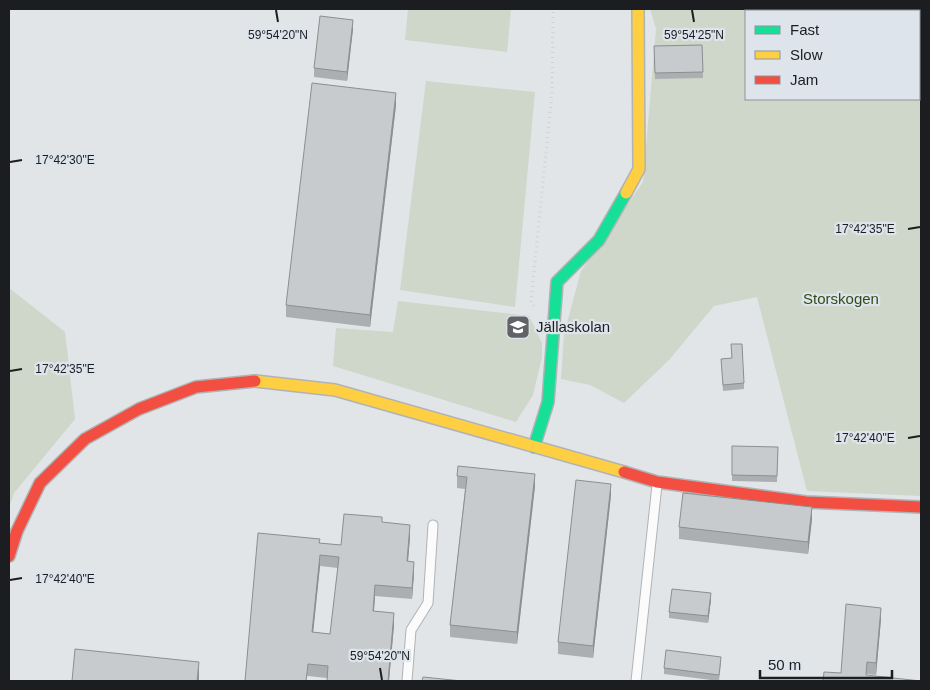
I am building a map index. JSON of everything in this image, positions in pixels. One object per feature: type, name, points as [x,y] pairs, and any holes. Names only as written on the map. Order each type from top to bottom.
[{"type":"street","points":[[534,447],[548,402],[556,282],[599,240],[640,169],[638,9]]},
{"type":"street","points":[[9,556],[16,531],[40,482],[85,439],[139,409],[196,387],[256,381],[335,390],[657,482],[806,502],[921,507]]},
{"type":"lane","points":[[636,681],[657,482]]},
{"type":"lane","points":[[407,681],[411,630],[428,603],[433,525]]},
{"type":"path","points":[[536,309],[531,302],[552,92],[553,9]]},
{"type":"green space","points":[[408,9],[511,9],[507,52],[405,40]]},
{"type":"green space","name":"Storskogen","points":[[650,9],[921,9],[921,496],[807,491],[757,297],[714,306],[669,360],[624,403],[590,385],[561,379],[564,334],[581,271],[643,182],[656,29]]},
{"type":"green space","points":[[426,81],[535,92],[515,307],[400,290]]},
{"type":"green space","points":[[9,288],[65,332],[75,419],[14,493],[9,508]]},
{"type":"green space","points":[[398,301],[529,316],[542,343],[542,357],[533,395],[516,422],[333,366],[336,328],[393,332]]},
{"type":"building","points":[[320,16],[353,20],[347,72],[314,68]]},
{"type":"building","points":[[702,45],[703,72],[655,73],[654,46]]},
{"type":"building","points":[[312,83],[396,93],[370,315],[286,305]]},
{"type":"building","points":[[731,344],[742,344],[744,383],[723,385],[721,359],[732,358]]},
{"type":"building","points":[[732,446],[778,447],[777,476],[732,475]]},
{"type":"building","points":[[458,466],[535,474],[517,632],[450,625],[467,477],[457,476]]},
{"type":"building","points":[[576,480],[611,484],[593,646],[558,642]]},
{"type":"building","points":[[683,493],[812,507],[808,542],[679,527]]},
{"type":"building","points":[[344,514],[382,517],[382,522],[410,525],[407,561],[414,562],[412,588],[375,585],[373,611],[394,613],[388,681],[327,681],[328,666],[308,664],[306,681],[245,681],[258,533],[320,539],[319,543],[341,545]],"holes":[[[320,555],[339,557],[330,634],[312,632]]]},
{"type":"building","points":[[672,589],[711,593],[708,616],[669,612]]},
{"type":"building","points":[[846,604],[881,608],[876,663],[867,662],[866,675],[921,681],[823,681],[824,672],[841,673]]},
{"type":"building","points":[[75,649],[199,662],[197,681],[72,681]]},
{"type":"building","points":[[666,650],[721,657],[719,675],[664,668]]},
{"type":"building","points":[[423,677],[462,681],[422,681]]},
{"type":"traffic: fast","points":[[534,447],[548,402],[557,282],[599,240],[626,193]]},
{"type":"traffic: slow","points":[[626,193],[639,169],[638,9]]},
{"type":"traffic: slow","points":[[255,381],[335,390],[624,472]]},
{"type":"traffic: jam","points":[[9,556],[17,531],[40,483],[85,439],[139,409],[196,387],[255,381]]},
{"type":"traffic: jam","points":[[624,472],[657,482],[806,502],[921,507]]},
{"type":"place","name":"Jällaskolan","points":[[518,327]]}]
